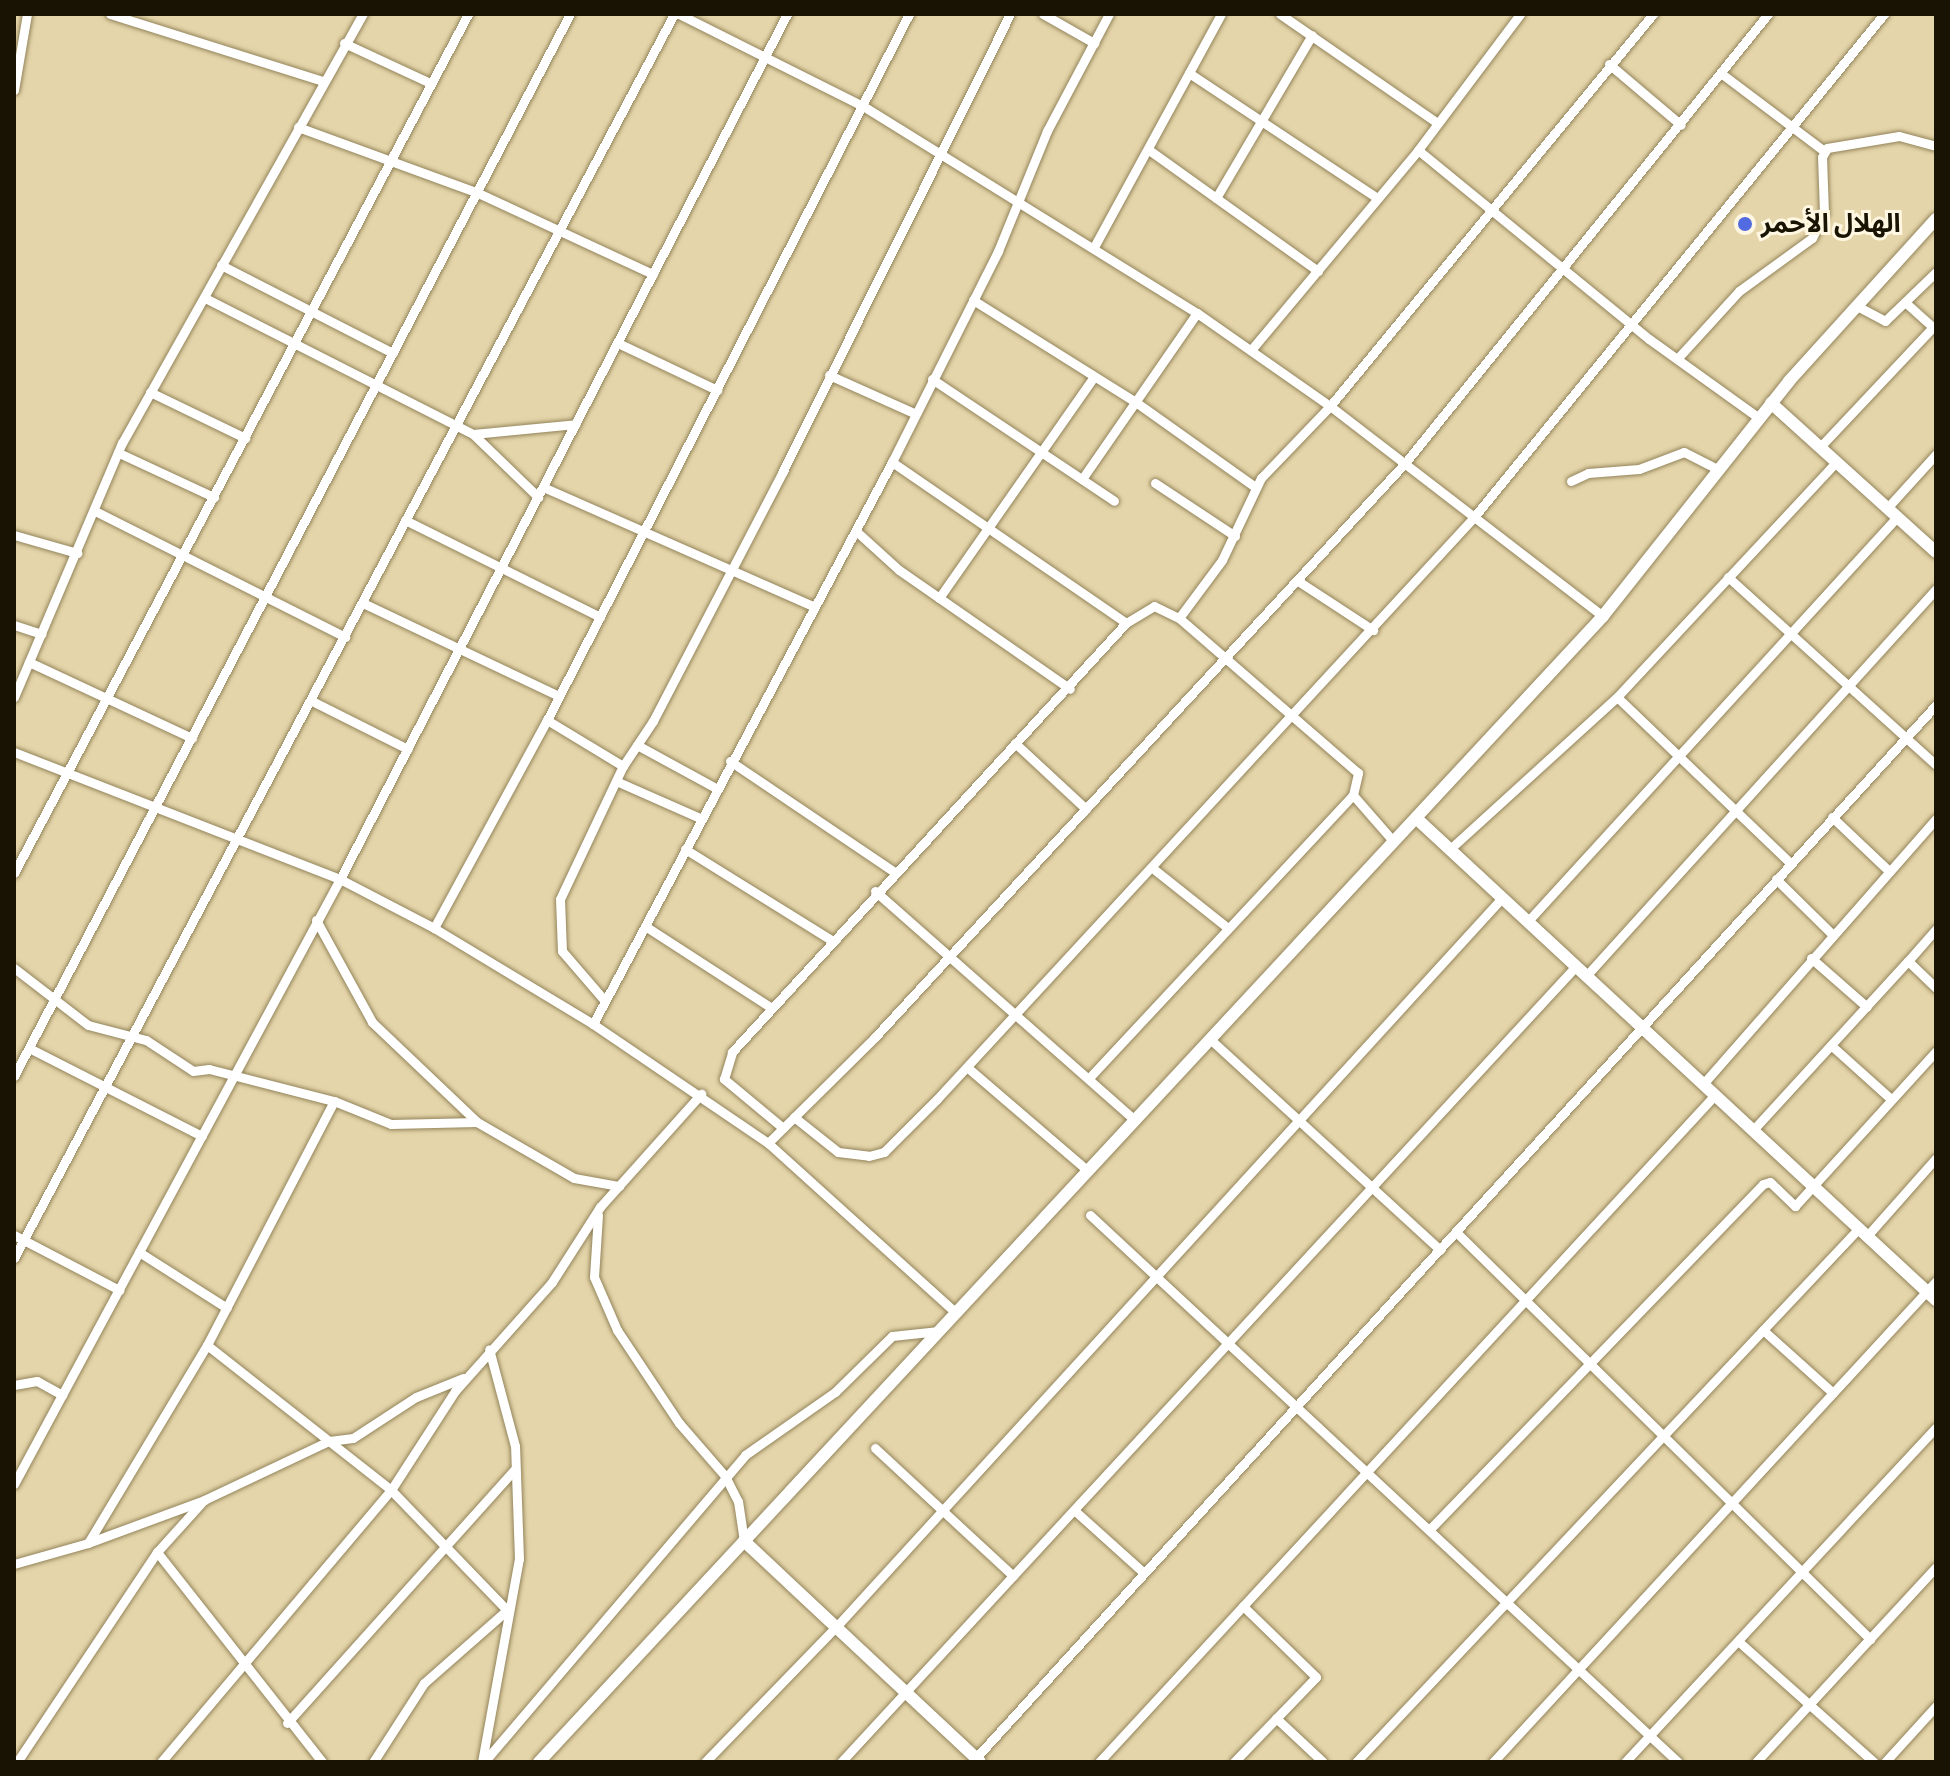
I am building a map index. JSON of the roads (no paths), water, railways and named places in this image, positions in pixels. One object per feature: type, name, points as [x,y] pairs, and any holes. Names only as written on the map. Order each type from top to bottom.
[{"type":"street","points":[[14,89],[18,39],[27,14]]},
{"type":"street","points":[[110,14],[323,81]]},
{"type":"street","points":[[14,697],[97,512],[119,453],[150,392],[363,14]]},
{"type":"street","points":[[14,873],[17,859],[108,698],[468,14]]},
{"type":"street","points":[[14,1076],[159,806],[266,594],[570,14]]},
{"type":"street","points":[[14,1258],[19,1237],[105,1088],[312,701],[554,231],[677,14],[863,106],[1197,313],[1330,406],[1603,616]]},
{"type":"street","points":[[14,1484],[340,879],[787,14]]},
{"type":"street","points":[[434,928],[547,720],[909,14]]},
{"type":"street","points":[[605,1001],[562,951],[557,914],[623,766],[730,571],[1010,14]]},
{"type":"street","points":[[1043,14],[1094,43]]},
{"type":"street","points":[[593,1024],[730,761],[892,462],[973,300],[1016,198],[1109,14]]},
{"type":"street","points":[[1280,14],[1436,122]]},
{"type":"street","points":[[1251,350],[1418,150],[1520,14]]},
{"type":"street","points":[[768,1143],[947,958],[1405,463],[1768,14]]},
{"type":"street","points":[[794,1117],[838,1152],[877,1155],[968,1068],[1017,1018],[1044,977],[1083,948],[1474,517],[1884,14]]},
{"type":"street","points":[[1094,247],[1149,150],[1218,15]]},
{"type":"street","points":[[1179,618],[1235,536],[1255,487],[1330,406],[1650,15]]},
{"type":"street","points":[[1216,198],[1312,35]]},
{"type":"street","points":[[344,43],[430,83]]},
{"type":"street","points":[[1609,64],[1681,125]]},
{"type":"street","points":[[1189,73],[1377,198]]},
{"type":"street","points":[[1722,74],[1788,130],[1824,151],[1899,136],[1936,146]]},
{"type":"street","points":[[298,127],[391,157],[476,192],[554,231],[653,274]]},
{"type":"street","points":[[1149,150],[1318,271]]},
{"type":"street","points":[[1418,150],[1563,264],[1630,324],[1759,418]]},
{"type":"street","points":[[1677,359],[1739,291],[1812,238],[1826,204],[1824,151]]},
{"type":"street","points":[[539,1762],[1603,616],[1771,403],[1936,219]]},
{"type":"street","points":[[221,265],[393,353]]},
{"type":"street","points":[[1857,306],[1885,321],[1936,272]]},
{"type":"street","points":[[205,298],[473,434],[541,492],[815,607]]},
{"type":"street","points":[[973,300],[1137,403],[1255,487]]},
{"type":"street","points":[[1820,447],[1934,328],[1906,303]]},
{"type":"street","points":[[1082,479],[1197,313]]},
{"type":"street","points":[[618,343],[717,390]]},
{"type":"street","points":[[829,375],[914,413]]},
{"type":"street","points":[[939,598],[1093,378]]},
{"type":"street","points":[[932,379],[1114,501]]},
{"type":"street","points":[[150,392],[245,438]]},
{"type":"street","points":[[1771,403],[1936,552]]},
{"type":"street","points":[[473,434],[576,424]]},
{"type":"street","points":[[1571,481],[1588,473],[1639,469],[1684,452],[1718,469]]},
{"type":"street","points":[[119,453],[214,497]]},
{"type":"street","points":[[1528,921],[1791,630],[1892,512],[1936,454]]},
{"type":"street","points":[[892,462],[1126,623]]},
{"type":"street","points":[[1450,849],[1617,697],[1836,462]]},
{"type":"street","points":[[1155,483],[1235,536]]},
{"type":"street","points":[[97,512],[185,553],[345,637]]},
{"type":"street","points":[[405,520],[600,617]]},
{"type":"street","points":[[856,531],[939,598],[1070,689]]},
{"type":"street","points":[[14,535],[77,553]]},
{"type":"street","points":[[1728,577],[1850,683],[1936,765]]},
{"type":"street","points":[[1298,581],[1373,630]]},
{"type":"street","points":[[1586,976],[1733,807],[1936,589]]},
{"type":"street","points":[[363,603],[559,696]]},
{"type":"street","points":[[783,1128],[723,1073],[770,1007],[893,871],[1070,689],[1126,623],[1154,606],[1179,618],[1292,721],[1358,773],[1353,795],[1089,1078]]},
{"type":"street","points":[[14,625],[42,634]]},
{"type":"street","points":[[29,662],[192,738]]},
{"type":"street","points":[[1617,697],[1790,863]]},
{"type":"street","points":[[312,701],[408,749]]},
{"type":"street","points":[[600,1207],[594,1277],[617,1330],[679,1423],[725,1476],[738,1501],[744,1541],[976,1761],[1936,705]]},
{"type":"street","points":[[547,720],[623,766]]},
{"type":"street","points":[[1015,743],[1086,809]]},
{"type":"street","points":[[637,745],[716,788]]},
{"type":"street","points":[[14,752],[68,770],[340,879],[434,928],[593,1024],[701,1094],[768,1143],[956,1313]]},
{"type":"street","points":[[730,761],[893,871]]},
{"type":"street","points":[[616,781],[700,818]]},
{"type":"street","points":[[1353,795],[1394,842]]},
{"type":"street","points":[[1832,817],[1889,871]]},
{"type":"street","points":[[1416,818],[1931,1295]]},
{"type":"street","points":[[1703,1084],[1936,819]]},
{"type":"street","points":[[685,849],[831,940]]},
{"type":"street","points":[[1155,870],[1228,928]]},
{"type":"street","points":[[1776,879],[1832,934]]},
{"type":"street","points":[[875,891],[947,958],[1135,1120]]},
{"type":"street","points":[[705,1762],[836,1627],[1502,898]]},
{"type":"street","points":[[316,920],[372,1022],[477,1122],[574,1178],[619,1186]]},
{"type":"street","points":[[645,926],[770,1007]]},
{"type":"street","points":[[1753,1130],[1833,1047],[1936,929]]},
{"type":"street","points":[[1811,958],[1867,1007]]},
{"type":"street","points":[[1908,961],[1936,988]]},
{"type":"street","points":[[841,1762],[1576,966]]},
{"type":"street","points":[[14,968],[88,1025],[132,1036],[193,1071],[234,1076],[334,1101],[391,1124],[477,1122]]},
{"type":"street","points":[[1210,1039],[1440,1250]]},
{"type":"street","points":[[1833,1047],[1891,1099]]},
{"type":"street","points":[[29,1048],[202,1136]]},
{"type":"street","points":[[1430,1529],[1763,1184],[1770,1182],[1795,1206],[1936,1051]]},
{"type":"street","points":[[968,1068],[1088,1171]]},
{"type":"street","points":[[161,1762],[244,1659],[391,1490],[467,1376],[552,1282],[600,1207],[701,1094]]},
{"type":"street","points":[[1099,1762],[1715,1095]]},
{"type":"street","points":[[88,1543],[207,1345],[334,1101]]},
{"type":"street","points":[[1356,1762],[1763,1330],[1936,1158]]},
{"type":"street","points":[[1090,1215],[1678,1762]]},
{"type":"street","points":[[1456,1232],[1870,1639]]},
{"type":"street","points":[[19,1237],[119,1290]]},
{"type":"street","points":[[139,1252],[227,1308]]},
{"type":"street","points":[[1493,1762],[1833,1393],[1931,1295],[1936,1281]]},
{"type":"street","points":[[1763,1330],[1833,1393]]},
{"type":"street","points":[[483,1762],[725,1476],[788,1420],[835,1392],[892,1336],[939,1331]]},
{"type":"street","points":[[207,1345],[391,1490],[507,1610]]},
{"type":"street","points":[[483,1762],[507,1610],[519,1559],[512,1434],[489,1349]]},
{"type":"street","points":[[14,1564],[88,1543],[204,1500],[329,1441],[353,1438],[416,1397],[467,1376]]},
{"type":"street","points":[[14,1385],[37,1381],[62,1395]]},
{"type":"street","points":[[1625,1762],[1936,1427]]},
{"type":"street","points":[[875,1448],[1013,1576]]},
{"type":"street","points":[[287,1723],[515,1469]]},
{"type":"street","points":[[17,1762],[157,1552],[204,1500]]},
{"type":"street","points":[[1074,1510],[1144,1573]]},
{"type":"street","points":[[157,1552],[244,1659],[287,1723],[322,1762]]},
{"type":"street","points":[[1756,1762],[1934,1573]]},
{"type":"street","points":[[1234,1762],[1316,1677],[1243,1606]]},
{"type":"street","points":[[373,1762],[424,1683],[507,1610]]},
{"type":"street","points":[[1738,1641],[1874,1762]]},
{"type":"street","points":[[1885,1762],[1936,1706]]},
{"type":"street","points":[[1276,1718],[1323,1762]]},
{"type":"place","name":"الهلال الأحمر","points":[[1745,224]]}]
